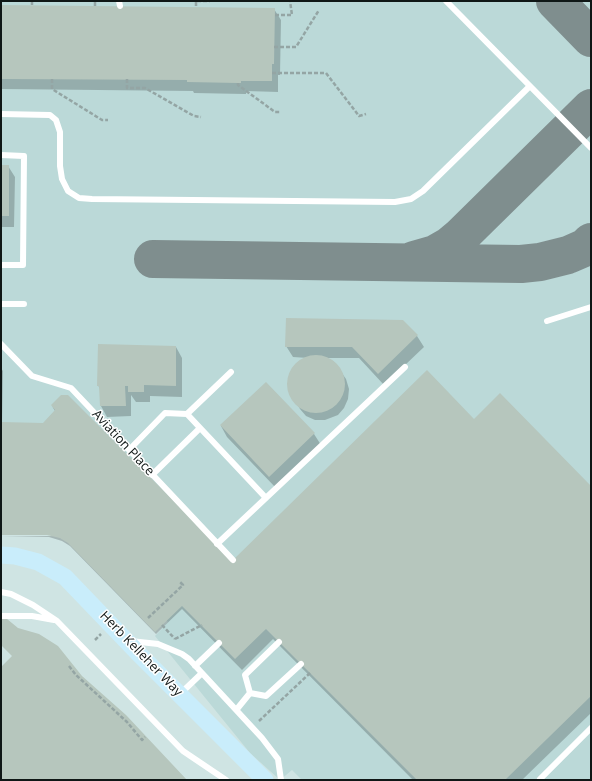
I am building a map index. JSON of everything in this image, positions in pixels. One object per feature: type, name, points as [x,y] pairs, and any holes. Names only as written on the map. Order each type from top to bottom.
[{"type":"main road","name":"Herb Kelleher Way","points":[[1,555],[15,556],[38,562],[65,577],[265,780]]},
{"type":"lane","points":[[446,1],[591,148]]},
{"type":"lane","points":[[1,114],[50,115],[56,120],[60,132],[60,166],[62,179],[68,191],[79,198],[395,202],[411,200],[423,191],[530,86]]},
{"type":"lane","points":[[1,156],[24,156],[24,265],[1,265]]},
{"type":"lane","points":[[1,304],[24,304]]},
{"type":"lane","points":[[547,321],[591,307]]},
{"type":"lane","name":"Aviation Place","points":[[1,344],[32,376],[71,388],[233,560]]},
{"type":"lane","points":[[217,544],[405,367]]},
{"type":"lane","points":[[129,450],[165,414],[187,414],[232,372]]},
{"type":"lane","points":[[187,414],[266,498]]},
{"type":"lane","points":[[152,475],[200,428]]},
{"type":"lane","points":[[1,592],[11,594],[33,605],[57,621],[183,751],[226,780]]},
{"type":"lane","points":[[2,616],[32,616],[57,621]]},
{"type":"lane","points":[[127,641],[158,644],[182,654],[254,728],[278,759],[281,780]]},
{"type":"lane","points":[[250,693],[245,676],[279,642]]},
{"type":"lane","points":[[195,666],[220,643]]},
{"type":"lane","points":[[250,693],[266,696],[301,664]]},
{"type":"lane","points":[[180,694],[202,673]]},
{"type":"lane","points":[[237,709],[250,693]]},
{"type":"lane","points":[[540,779],[591,728]]},
{"type":"path","points":[[95,1],[95,6]]},
{"type":"path","points":[[196,6],[196,1],[210,1]]},
{"type":"path","points":[[275,15],[292,15],[290,1]]},
{"type":"path","points":[[274,47],[296,47],[319,10]]},
{"type":"path","points":[[272,73],[326,73],[359,116],[366,114]]},
{"type":"path","points":[[52,79],[52,88],[102,120],[108,120]]},
{"type":"path","points":[[127,79],[127,88],[145,88],[194,116],[201,117]]},
{"type":"path","points":[[238,83],[238,86],[275,112],[280,112]]},
{"type":"path","points":[[148,618],[183,585],[179,581]]},
{"type":"path","points":[[162,625],[180,644]]},
{"type":"path","points":[[175,639],[202,625]]},
{"type":"path","points":[[69,666],[76,675],[127,722],[142,740],[146,737]]},
{"type":"path","points":[[257,723],[310,673]]},
{"type":"shaded area","points":[[1,1],[591,1],[591,780],[302,780],[292,770],[280,780],[250,753],[155,636],[168,622],[152,607],[77,541],[1,523]]},
{"type":"building","points":[[1,5],[275,8],[274,64],[272,64],[272,81],[241,81],[241,83],[238,83],[187,82],[187,80],[1,79]]},
{"type":"building","points":[[1,165],[9,165],[9,216],[1,216]]},
{"type":"building","points":[[286,318],[403,320],[418,335],[378,374],[352,347],[285,347]]},
{"type":"building","points":[[98,344],[176,346],[176,386],[144,385],[144,392],[128,392],[128,386],[125,386],[126,406],[100,406],[99,386],[97,386]]},
{"type":"building","points":[[316,355],[332,360],[340,368],[345,384],[340,400],[332,408],[316,413],[300,408],[292,400],[287,384],[292,368],[300,360]]},
{"type":"building","points":[[427,370],[474,419],[500,393],[591,486],[591,696],[505,780],[417,780],[266,629],[235,659],[182,606],[155,632],[68,543],[60,538],[47,535],[1,535],[1,422],[43,423],[55,410],[51,405],[61,395],[68,395],[233,560]]},
{"type":"building","points":[[266,382],[315,433],[269,477],[220,425]]},
{"type":"building","points":[[1,614],[18,628],[39,634],[58,646],[82,676],[126,715],[187,780],[1,780],[1,667],[12,656],[1,645]]},
{"type":"taxiway","points":[[555,1],[591,38]]},
{"type":"taxiway","points":[[414,260],[435,254],[449,246],[461,236],[591,108]]},
{"type":"taxiway","points":[[153,259],[521,264],[540,262],[568,255],[586,247],[591,242]]}]
